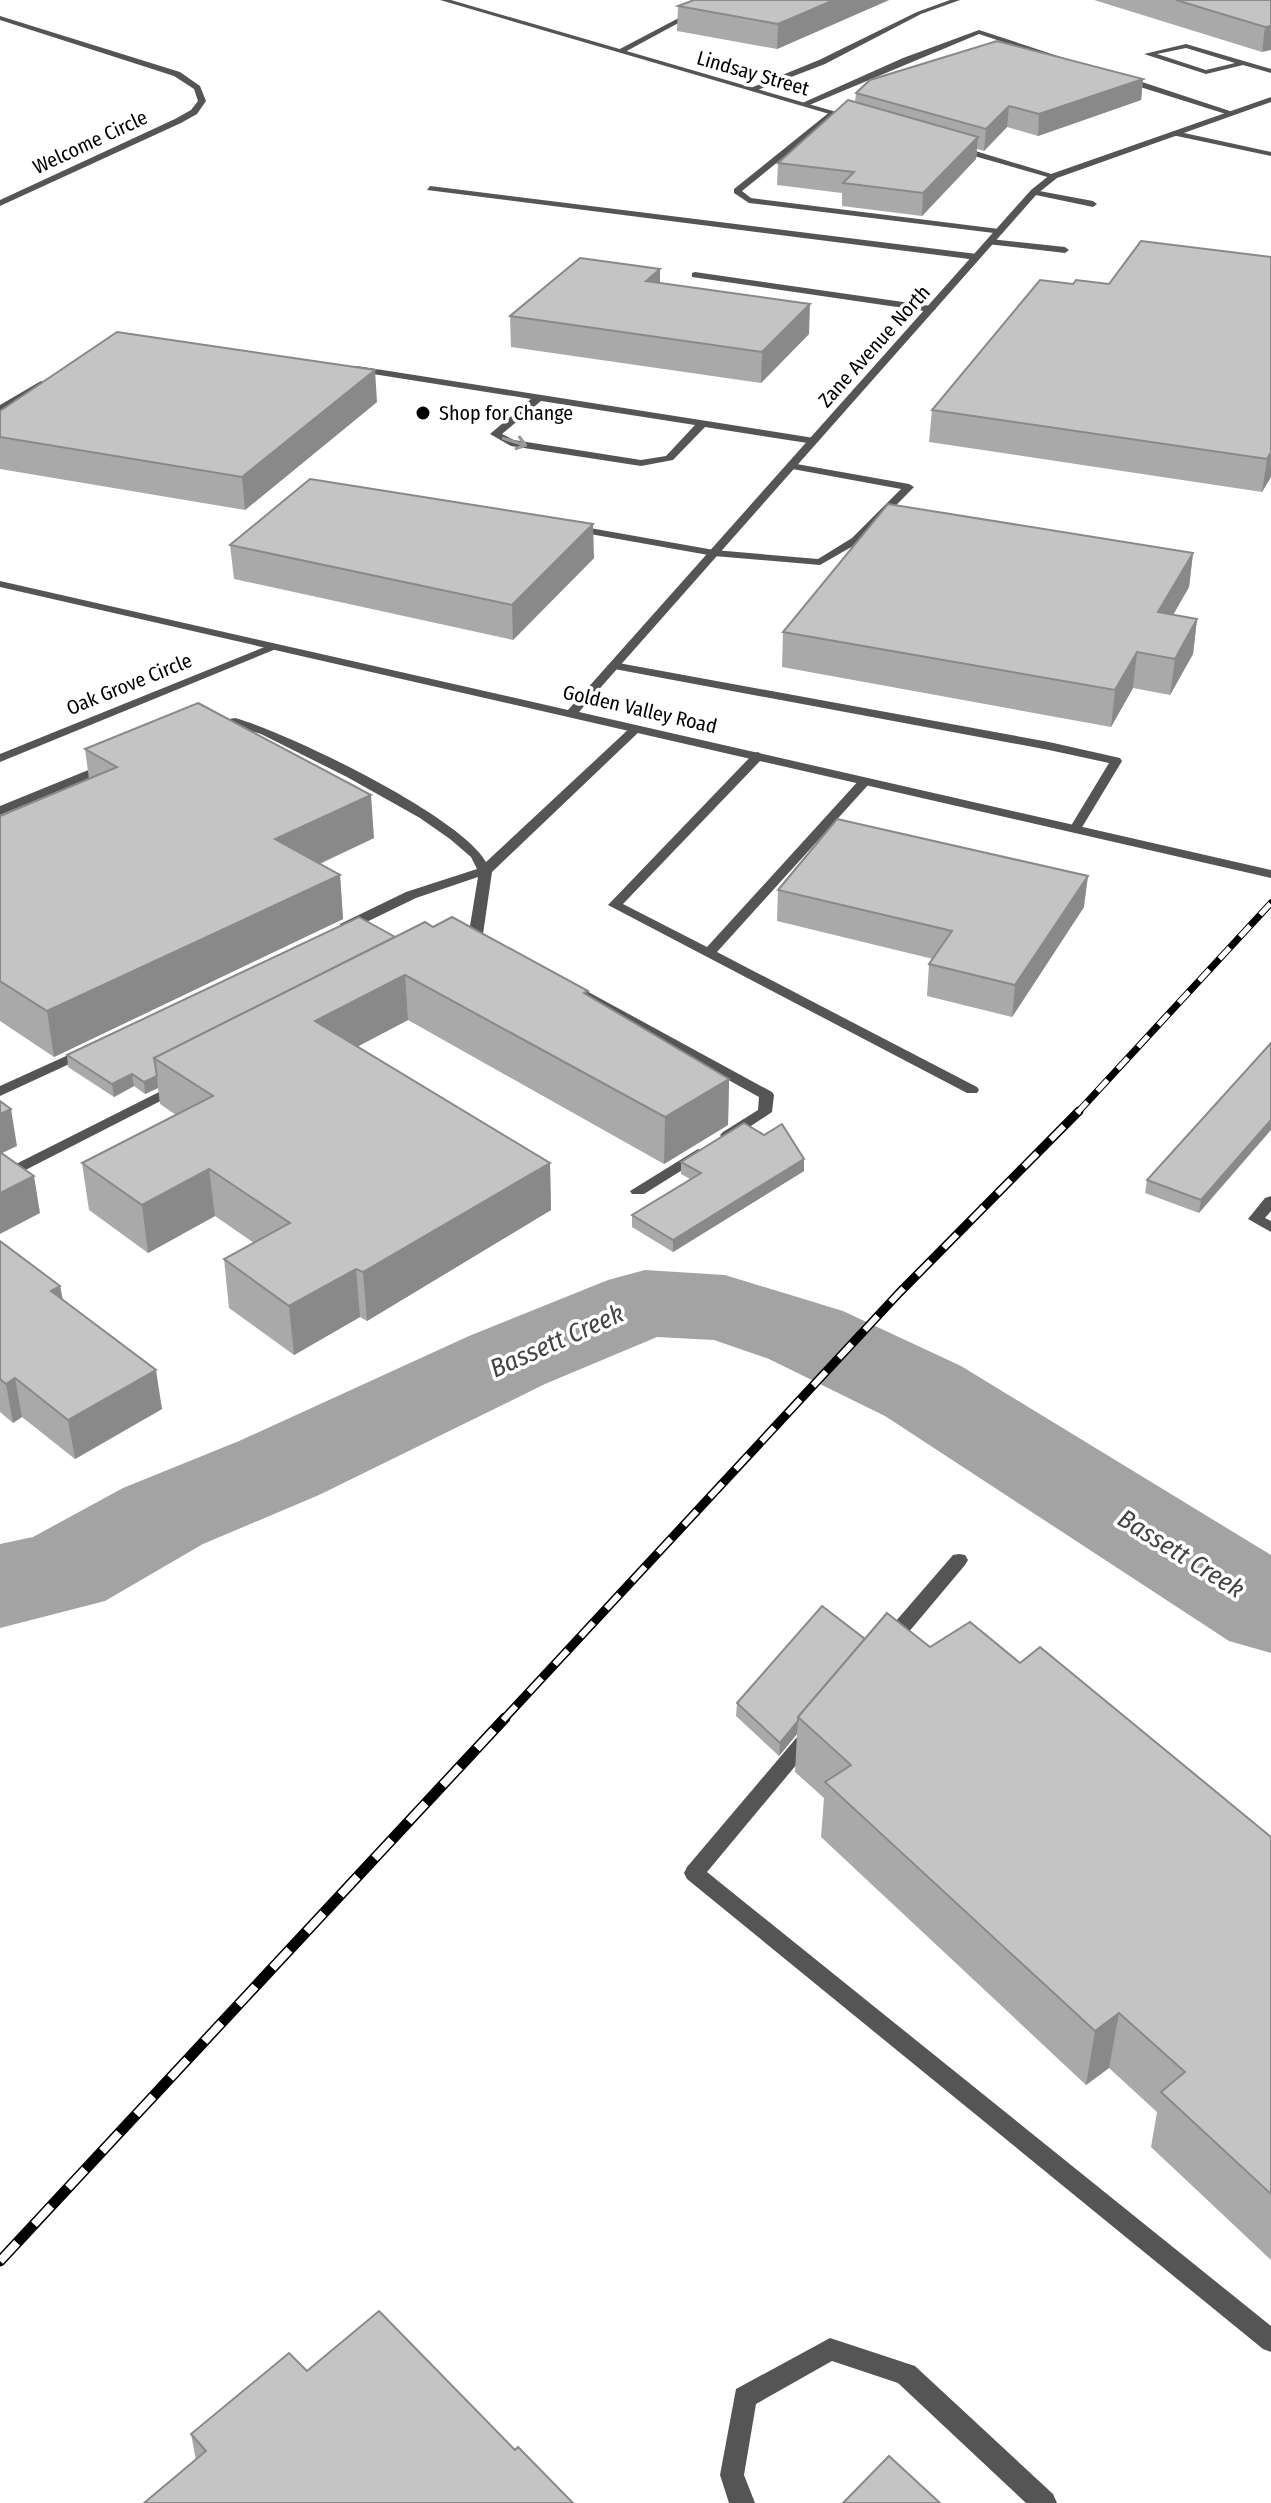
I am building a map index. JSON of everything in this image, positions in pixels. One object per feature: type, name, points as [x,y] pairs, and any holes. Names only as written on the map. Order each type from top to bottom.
[{"type":"street","name":"Lindsay Street","points":[[443,0],[864,122]]},
{"type":"street","points":[[620,51],[718,0]]},
{"type":"street","points":[[752,89],[822,62],[919,13],[957,0]]},
{"type":"street","name":"Welcome Circle","points":[[0,18],[177,74],[193,82],[201,91],[202,101],[194,112],[0,203]]},
{"type":"street","points":[[804,104],[979,32],[1068,61]]},
{"type":"street","points":[[1240,64],[1206,72],[1148,54],[1186,46],[1271,71]]},
{"type":"street","points":[[1112,75],[1232,113]]},
{"type":"street","name":"Zane Avenue North","points":[[571,714],[1034,192],[1054,176],[1271,99]]},
{"type":"street","points":[[834,113],[737,191],[749,200],[999,232]]},
{"type":"street","points":[[1175,133],[1271,154]]},
{"type":"street","points":[[951,147],[1054,176]]},
{"type":"street","points":[[430,188],[977,257]]},
{"type":"street","points":[[1034,192],[1093,204]]},
{"type":"street","points":[[990,242],[1065,250]]},
{"type":"street","points":[[695,275],[931,309]]},
{"type":"street","points":[[350,368],[814,441]]},
{"type":"street","points":[[0,409],[46,381]]},
{"type":"street","points":[[538,398],[495,434],[511,443],[641,463],[669,458],[703,423]]},
{"type":"street","points":[[563,526],[714,553],[820,562],[856,540],[909,487],[791,466]]},
{"type":"street","name":"Golden Valley Road","points":[[0,584],[1271,874]]},
{"type":"street","name":"Oak Grove Circle","points":[[0,758],[272,647]]},
{"type":"street","points":[[613,666],[1116,761],[1075,829]]},
{"type":"street","points":[[201,729],[235,722],[265,731],[443,825],[474,849],[485,871],[483,938],[448,948]]},
{"type":"street","points":[[326,936],[411,895],[485,871],[636,729]]},
{"type":"street","points":[[758,756],[615,905],[972,1090]]},
{"type":"street","points":[[0,811],[117,762]]},
{"type":"street","points":[[708,954],[865,781]]},
{"type":"street","points":[[573,988],[767,1095],[765,1112],[638,1191]]},
{"type":"street","points":[[0,1092],[99,1045]]},
{"type":"street","points":[[0,1178],[196,1077]]},
{"type":"street","points":[[1271,1201],[1256,1219],[1271,1227]]},
{"type":"street","points":[[877,1656],[959,1560]]},
{"type":"street","points":[[826,1717],[694,1873],[1271,2341]]},
{"type":"street","points":[[742,2503],[732,2475],[745,2397],[830,2349],[906,2374],[1044,2503]]},
{"type":"building","points":[[694,0],[834,0],[778,24],[678,6]]},
{"type":"building","points":[[1176,0],[1271,0],[1271,26],[1265,27]]},
{"type":"building","points":[[997,41],[1143,79],[1039,114],[1009,106],[986,129],[856,93],[870,80]]},
{"type":"building","points":[[848,100],[978,137],[923,193],[843,183],[854,172],[778,163]]},
{"type":"building","points":[[1141,241],[1271,257],[1271,452],[1267,459],[932,410],[1040,280],[1109,284]]},
{"type":"building","points":[[580,258],[660,269],[646,281],[810,304],[762,352],[510,316]]},
{"type":"building","points":[[117,332],[375,370],[242,477],[0,437],[0,411]]},
{"type":"building","points":[[310,479],[593,524],[512,605],[230,545]]},
{"type":"building","points":[[888,504],[1193,553],[1158,612],[1197,619],[1175,659],[1137,652],[1115,690],[783,632]]},
{"type":"building","points":[[198,703],[371,795],[275,839],[340,875],[47,1011],[0,981],[0,816],[117,767],[85,749]]},
{"type":"building","points":[[837,819],[1088,876],[1015,985],[929,964],[952,931],[778,890]]},
{"type":"building","points":[[359,917],[395,937],[154,1058],[157,1076],[144,1082],[132,1074],[112,1084],[67,1055]]},
{"type":"building","points":[[452,917],[588,991],[584,993],[729,1079],[665,1117],[405,975],[315,1021],[550,1163],[363,1272],[356,1269],[289,1306],[224,1259],[290,1223],[209,1169],[142,1205],[82,1163],[213,1096],[154,1058],[425,922],[433,927]]},
{"type":"building","points":[[1271,1043],[1271,1120],[1201,1200],[1147,1180]]},
{"type":"building","points":[[0,1101],[11,1109],[0,1114]]},
{"type":"building","points":[[744,1123],[764,1135],[782,1124],[804,1159],[673,1240],[632,1215],[701,1173],[681,1162]]},
{"type":"building","points":[[0,1152],[34,1176],[0,1193]]},
{"type":"building","points":[[0,1241],[60,1286],[51,1291],[156,1370],[68,1420],[15,1378],[6,1384],[0,1379]]},
{"type":"building","points":[[822,1606],[865,1639],[798,1717],[780,1743],[737,1703]]},
{"type":"building","points":[[887,1613],[930,1647],[970,1622],[1020,1663],[1040,1647],[1271,1837],[1271,2194],[1161,2092],[1185,2072],[1119,2013],[1095,2031],[825,1782],[851,1765],[798,1717]]},
{"type":"building","points":[[379,2311],[515,2450],[518,2447],[573,2503],[144,2503],[206,2451],[191,2434],[289,2353],[307,2371]]},
{"type":"building","points":[[889,2456],[940,2503],[843,2503]]},
{"type":"waterway","name":"Bassett Creek","points":[[0,1586],[64,1572],[163,1516],[279,1468],[507,1360],[645,1303],[725,1308],[806,1335],[923,1391],[1271,1611]]},
{"type":"railway","points":[[1077,1113],[1271,903]]},
{"type":"railway","points":[[503,1720],[899,1293],[1079,1111]]},
{"type":"railway","points":[[0,2261],[505,1718]]},
{"type":"place","name":"Shop for Change","points":[[423,413]]}]
